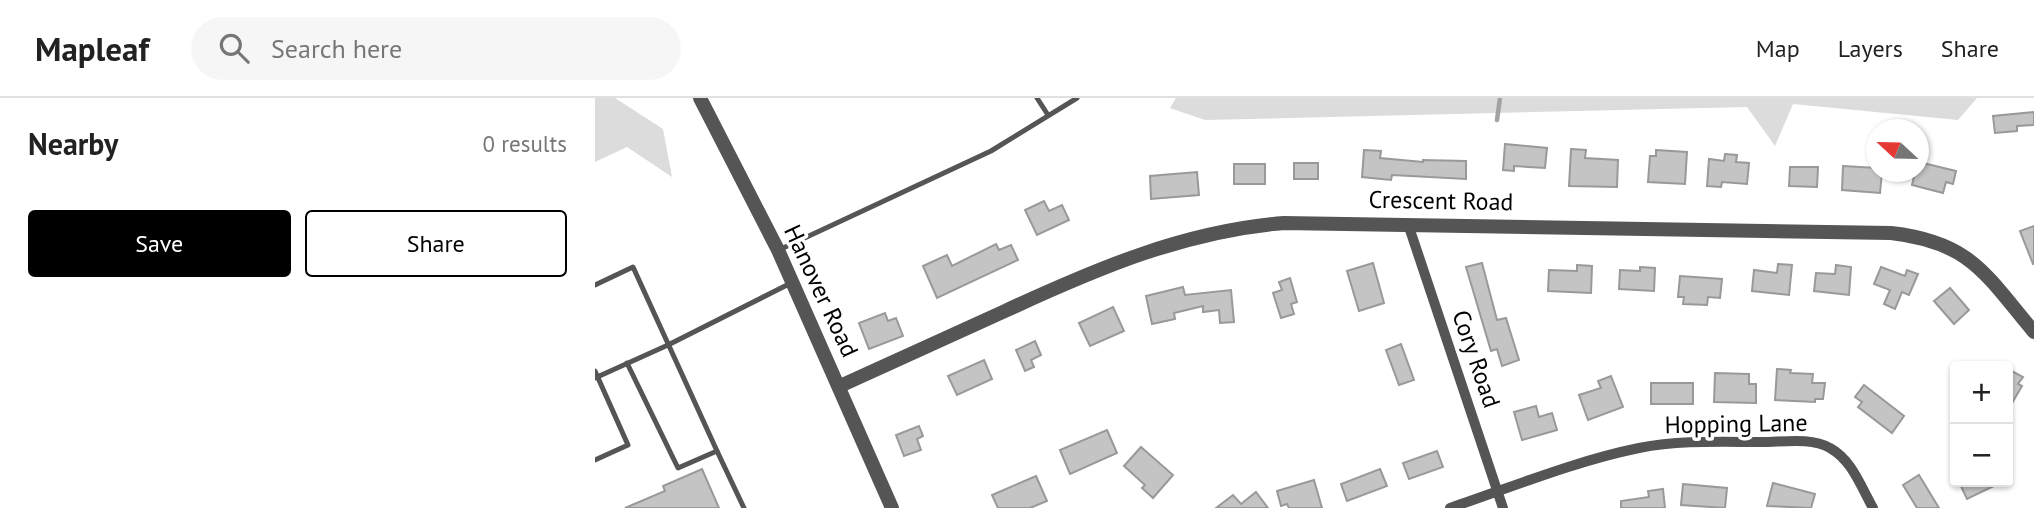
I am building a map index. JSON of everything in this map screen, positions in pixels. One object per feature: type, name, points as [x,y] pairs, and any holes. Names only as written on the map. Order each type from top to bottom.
[{"type":"street","name":"Hanover Road","points":[[701,98],[793,282],[892,508]]},
{"type":"street","name":"Crescent Road","points":[[840,386],[1089,272],[1160,246],[1247,226],[1284,223],[1864,232],[1916,236],[1937,241],[1966,256],[2034,332]]},
{"type":"street","name":"Cory Road","points":[[1408,224],[1503,508]]},
{"type":"street","name":"Hopping Lane","points":[[1450,508],[1603,457],[1639,448],[1682,442],[1808,442],[1829,447],[1850,465],[1873,508]]},
{"type":"lane","points":[[1037,98],[1048,115]]},
{"type":"lane","points":[[778,250],[991,151],[1077,98]]},
{"type":"lane","points":[[595,285],[633,267],[744,508]]},
{"type":"lane","points":[[595,460],[628,445],[596,376],[668,345],[793,282]]},
{"type":"lane","points":[[627,363],[678,468],[717,451]]},
{"type":"shaded area","points":[[595,98],[615,98],[663,129],[672,177],[627,147],[595,162]]},
{"type":"shaded area","points":[[1176,98],[1977,98],[1958,120],[1793,104],[1775,146],[1747,107],[1205,120],[1170,108]]},
{"type":"building","points":[[2034,112],[2034,125],[2017,126],[2017,131],[1995,133],[1993,116]]},
{"type":"building","points":[[1505,144],[1547,148],[1545,168],[1514,166],[1514,171],[1503,170]]},
{"type":"building","points":[[1571,149],[1586,150],[1585,158],[1618,160],[1617,187],[1569,186]]},
{"type":"building","points":[[1364,150],[1381,151],[1380,158],[1423,162],[1466,161],[1466,179],[1392,175],[1391,180],[1362,177]]},
{"type":"building","points":[[1656,150],[1687,152],[1685,184],[1648,182],[1650,156],[1656,156]]},
{"type":"building","points":[[1725,154],[1737,155],[1736,162],[1749,163],[1747,184],[1722,182],[1721,187],[1707,186],[1709,159],[1724,161]]},
{"type":"building","points":[[1294,163],[1318,163],[1318,179],[1294,179]]},
{"type":"building","points":[[1234,164],[1265,164],[1265,184],[1234,184]]},
{"type":"building","points":[[1929,164],[1956,171],[1953,184],[1946,182],[1943,193],[1912,185],[1913,182],[1929,182]]},
{"type":"building","points":[[1843,166],[1866,167],[1866,182],[1881,182],[1880,193],[1842,190]]},
{"type":"building","points":[[1790,167],[1818,167],[1817,187],[1789,186]]},
{"type":"building","points":[[1197,172],[1199,195],[1151,199],[1150,176]]},
{"type":"building","points":[[1044,201],[1049,211],[1062,205],[1069,220],[1037,235],[1025,210]]},
{"type":"building","points":[[2034,226],[2034,264],[2033,264],[2020,231]]},
{"type":"building","points":[[996,244],[999,250],[1011,245],[1018,260],[937,298],[923,266],[947,255],[952,266]]},
{"type":"building","points":[[1373,263],[1384,303],[1359,311],[1347,271]]},
{"type":"building","points":[[1482,263],[1497,320],[1506,318],[1519,360],[1502,366],[1497,349],[1491,351],[1466,267]]},
{"type":"building","points":[[1778,264],[1792,265],[1789,295],[1752,291],[1754,270],[1777,273]]},
{"type":"building","points":[[1577,265],[1592,266],[1591,293],[1548,291],[1549,270],[1577,271]]},
{"type":"building","points":[[1836,265],[1851,267],[1849,295],[1814,291],[1816,273],[1835,274]]},
{"type":"building","points":[[1640,267],[1655,268],[1654,291],[1619,289],[1620,270],[1640,271]]},
{"type":"building","points":[[1881,267],[1905,276],[1907,270],[1918,274],[1909,295],[1902,292],[1895,309],[1884,304],[1890,290],[1874,284]]},
{"type":"building","points":[[1680,276],[1722,279],[1720,298],[1708,297],[1707,305],[1683,304],[1684,297],[1678,297]]},
{"type":"building","points":[[1290,278],[1297,302],[1291,304],[1294,314],[1281,318],[1273,293],[1282,290],[1279,282]]},
{"type":"building","points":[[1183,287],[1185,295],[1231,290],[1234,322],[1220,323],[1219,310],[1203,312],[1203,306],[1174,313],[1175,319],[1152,324],[1146,296]]},
{"type":"building","points":[[1950,288],[1969,310],[1954,324],[1934,301]]},
{"type":"building","points":[[1113,307],[1124,331],[1090,346],[1079,323]]},
{"type":"building","points":[[885,313],[888,321],[896,318],[903,336],[869,349],[859,323]]},
{"type":"building","points":[[1035,341],[1041,355],[1031,360],[1034,367],[1025,371],[1016,350]]},
{"type":"building","points":[[1401,344],[1414,380],[1399,385],[1386,350]]},
{"type":"building","points":[[984,360],[992,379],[957,395],[948,376]]},
{"type":"building","points":[[1777,369],[1791,370],[1790,373],[1813,374],[1812,383],[1825,383],[1823,399],[1815,399],[1815,402],[1775,400]]},
{"type":"building","points":[[2013,372],[2023,377],[2018,384],[2022,386],[2013,401]]},
{"type":"building","points":[[1715,373],[1749,374],[1749,384],[1756,384],[1756,403],[1714,402]]},
{"type":"building","points":[[1611,376],[1623,407],[1588,420],[1579,395],[1601,388],[1598,381]]},
{"type":"building","points":[[1651,383],[1693,383],[1693,404],[1651,404]]},
{"type":"building","points":[[1864,385],[1904,416],[1892,433],[1858,407],[1862,402],[1855,397]]},
{"type":"building","points":[[1536,406],[1539,417],[1552,413],[1557,430],[1522,440],[1514,412]]},
{"type":"building","points":[[919,426],[923,436],[917,439],[921,450],[904,456],[896,435]]},
{"type":"building","points":[[1107,430],[1117,453],[1070,474],[1060,450]]},
{"type":"building","points":[[1141,447],[1173,475],[1153,498],[1142,488],[1145,485],[1124,466]]},
{"type":"building","points":[[1437,451],[1443,467],[1409,479],[1403,463]]},
{"type":"building","points":[[702,469],[719,508],[625,508],[665,491],[663,486]]},
{"type":"building","points":[[1380,469],[1387,486],[1347,501],[1341,484]]},
{"type":"building","points":[[1919,475],[1939,508],[1917,508],[1903,485]]},
{"type":"building","points":[[1036,476],[1047,501],[1030,508],[998,508],[992,495]]},
{"type":"building","points":[[1314,480],[1322,508],[1289,508],[1287,504],[1281,506],[1277,491]]},
{"type":"building","points":[[1773,483],[1815,494],[1811,508],[1767,506]]},
{"type":"building","points":[[1683,484],[1727,488],[1725,508],[1681,505]]},
{"type":"building","points":[[1961,487],[1992,487],[1967,499]]},
{"type":"building","points":[[1663,489],[1665,508],[1621,508],[1621,501],[1649,497],[1648,491]]},
{"type":"building","points":[[1256,492],[1268,508],[1216,508],[1233,495],[1241,504]]},
{"type":"waterway","points":[[1497,120],[1500,98]]}]
